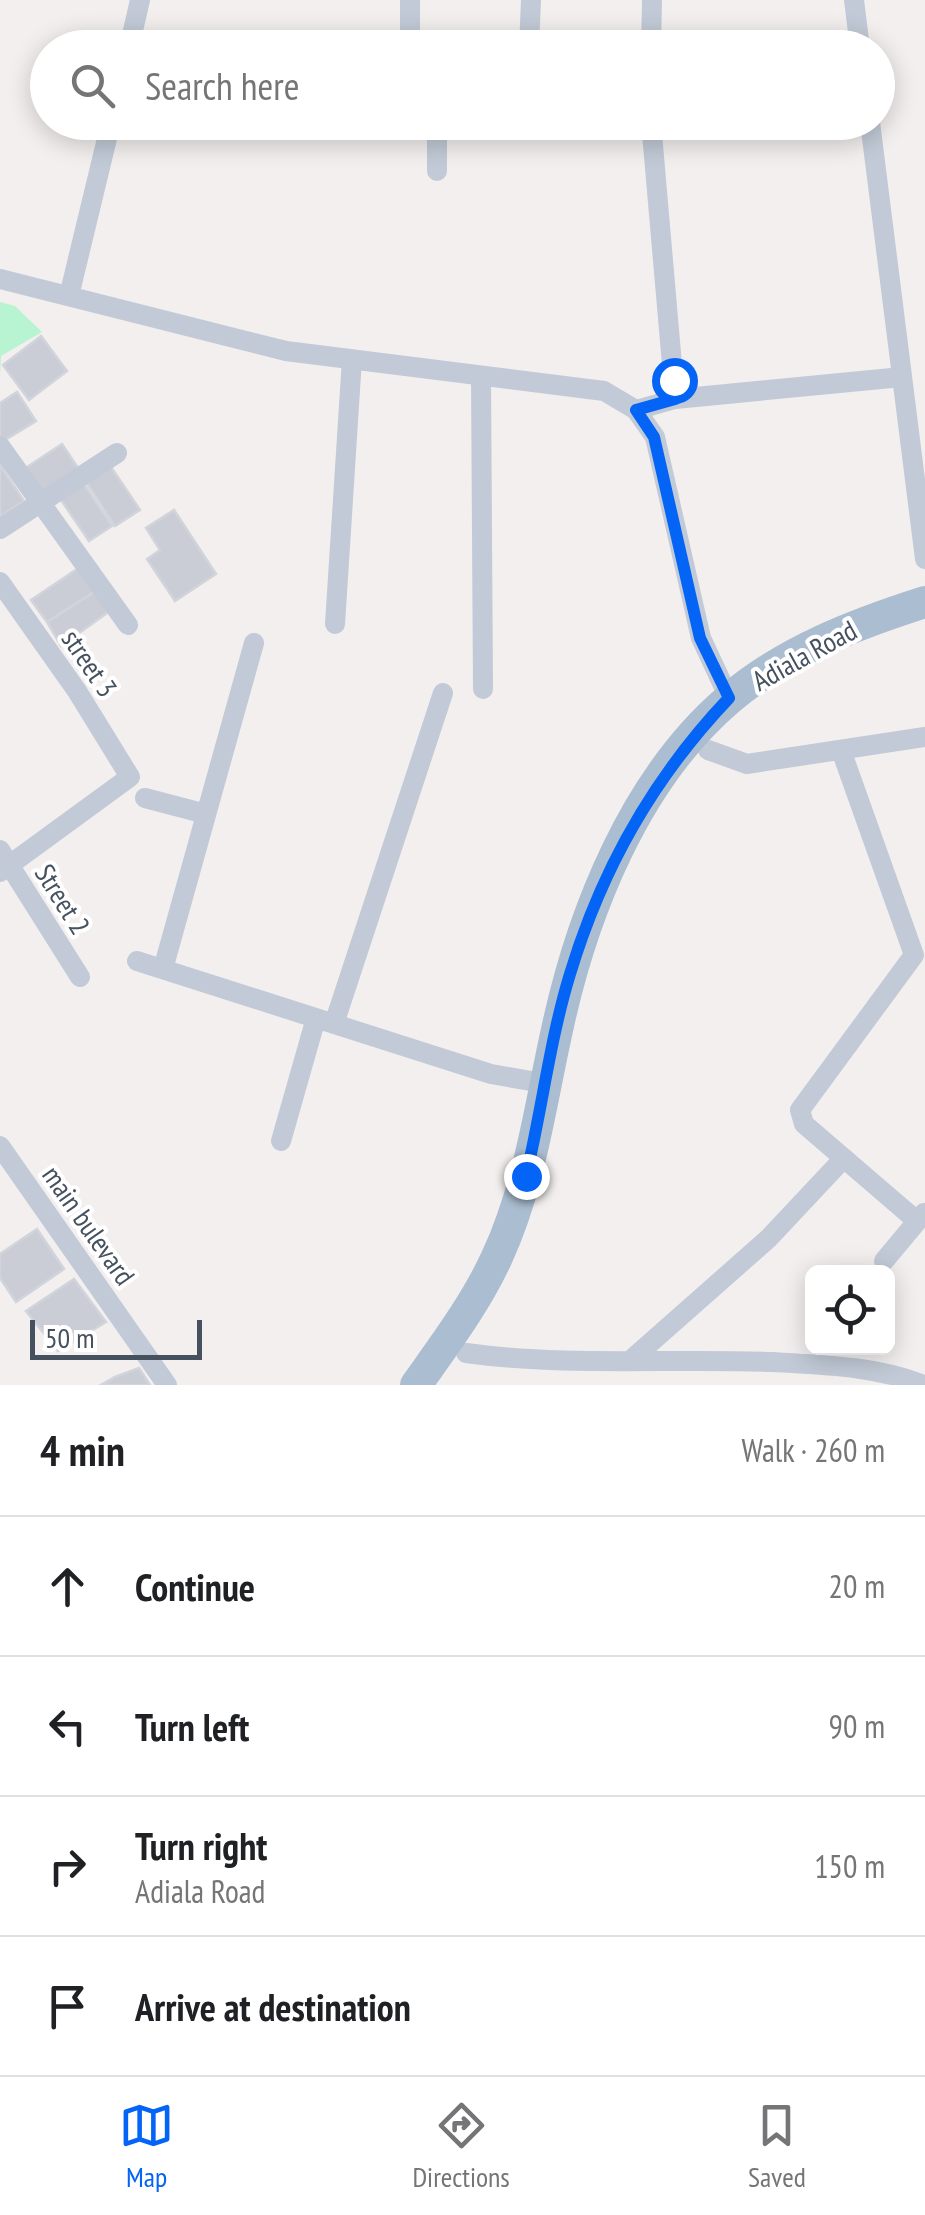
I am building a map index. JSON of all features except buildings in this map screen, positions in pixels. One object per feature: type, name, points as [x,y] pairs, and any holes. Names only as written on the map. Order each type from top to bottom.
[{"type":"main road","name":"Adiala Road","points":[[416,1385],[471,1307],[498,1256],[526,1176],[570,974],[628,829],[692,737],[729,698],[844,628],[925,602]]},
{"type":"main road","name":"Adiala Road","points":[[442,1385],[466,1353],[517,1264],[562,1116],[589,980],[615,907],[646,838],[708,750],[742,714],[852,646],[925,623]]},
{"type":"street","points":[[133,30],[140,0]]},
{"type":"street","points":[[410,0],[410,30]]},
{"type":"street","points":[[530,30],[531,0]]},
{"type":"street","points":[[651,30],[652,0]]},
{"type":"street","points":[[854,0],[858,30]]},
{"type":"street","points":[[70,296],[107,140]]},
{"type":"street","points":[[437,140],[437,171]]},
{"type":"street","points":[[653,140],[675,399]]},
{"type":"street","points":[[872,140],[925,559]]},
{"type":"street","points":[[0,279],[286,351],[604,391],[636,410],[654,437],[700,638],[729,698]]},
{"type":"street","points":[[335,624],[352,359]]},
{"type":"street","points":[[482,376],[483,688]]},
{"type":"street","points":[[636,410],[675,399],[902,377]]},
{"type":"street","points":[[0,446],[128,626]]},
{"type":"street","points":[[0,529],[117,453]]},
{"type":"street","name":"street 3","points":[[0,582],[78,691],[130,777],[3,863]]},
{"type":"street","points":[[163,969],[254,643]]},
{"type":"street","points":[[280,1141],[443,693]]},
{"type":"street","points":[[708,750],[747,764],[925,737]]},
{"type":"street","points":[[842,750],[914,955],[800,1110],[804,1124],[921,1216],[884,1261]]},
{"type":"street","points":[[145,798],[206,814]]},
{"type":"street","name":"Street 2","points":[[3,863],[80,978]]},
{"type":"street","points":[[138,961],[491,1074],[548,1084]]},
{"type":"street","name":"main bulevard","points":[[0,1146],[167,1385]]},
{"type":"street","points":[[632,1359],[769,1238],[844,1158]]},
{"type":"street","points":[[466,1353],[521,1361],[632,1359],[849,1366],[924,1385]]},
{"type":"green space","points":[[0,302],[15,306],[42,332],[1,356],[0,376]]},
{"type":"route","points":[[526,1176],[570,974],[597,900],[628,829],[654,787],[692,737],[729,698],[700,638],[654,437],[636,410],[675,399],[674,380]]}]
